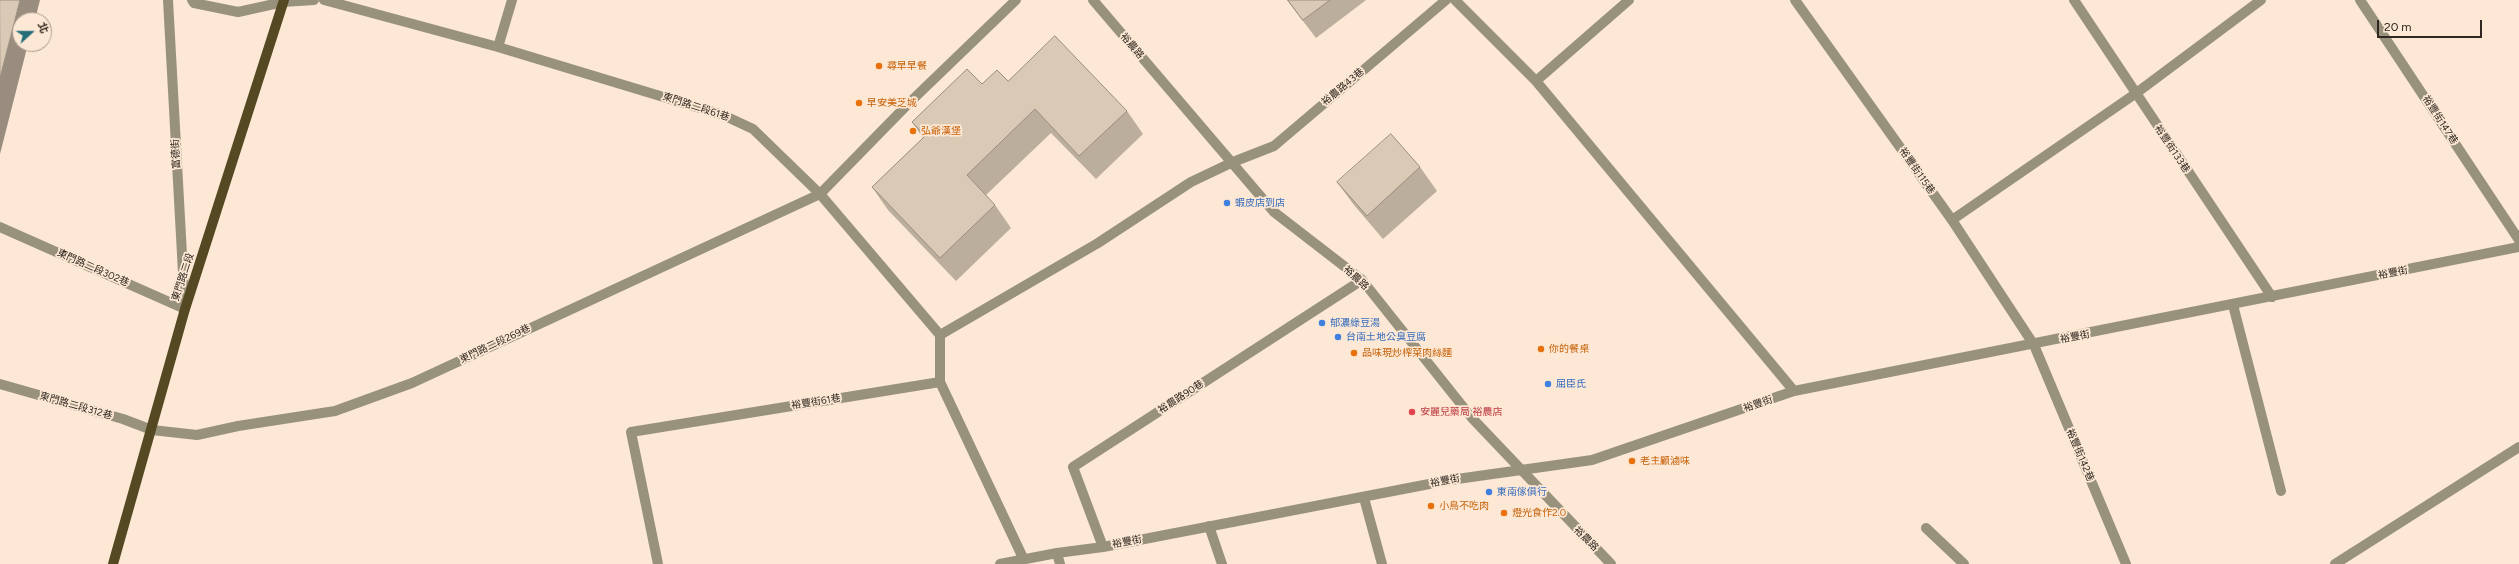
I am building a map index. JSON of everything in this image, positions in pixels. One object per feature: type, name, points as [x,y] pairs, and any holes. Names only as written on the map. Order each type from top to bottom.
[{"type":"main road","name":"東門路二段","points":[[113,564],[186,309],[284,1]]},
{"type":"street","name":"富德街","points":[[168,0],[186,309]]},
{"type":"street","points":[[192,0],[194,3],[238,12],[284,1],[314,0]]},
{"type":"street","name":"東門路二段61巷","points":[[324,0],[498,47],[723,114],[753,129],[820,194],[940,335]]},
{"type":"street","points":[[498,47],[512,0]]},
{"type":"street","points":[[820,194],[908,104],[1016,0]]},
{"type":"street","name":"裕農路","points":[[1093,0],[1233,162],[1274,212],[1362,280],[1472,418],[1611,564]]},
{"type":"street","name":"裕農路43巷","points":[[940,335],[1098,243],[1191,182],[1233,162],[1274,146],[1446,0]]},
{"type":"street","points":[[1455,0],[1536,81],[1794,391]]},
{"type":"street","points":[[1536,81],[1629,0]]},
{"type":"street","name":"裕豐街115巷","points":[[1795,0],[1952,220],[2034,345]]},
{"type":"street","name":"裕豐街133巷","points":[[2074,0],[2135,94],[2272,297]]},
{"type":"street","points":[[1952,220],[2135,94],[2261,0]]},
{"type":"street","name":"裕豐街147巷","points":[[2360,0],[2519,240]]},
{"type":"street","name":"東門路二段269巷","points":[[152,430],[196,435],[238,426],[335,411],[412,383],[820,194]]},
{"type":"street","name":"東門路二段302巷","points":[[0,227],[186,309]]},
{"type":"street","name":"裕豐街","points":[[1000,564],[1057,553],[1103,547],[1364,498],[1450,480],[1592,460],[1794,391],[2034,345],[2519,247]]},
{"type":"street","name":"裕農路90巷","points":[[1103,547],[1073,467],[1362,280]]},
{"type":"street","points":[[2233,305],[2282,491]]},
{"type":"street","points":[[940,335],[940,382],[1024,560]]},
{"type":"street","name":"裕豐街142巷","points":[[2034,345],[2126,564]]},
{"type":"street","name":"裕豐街61巷","points":[[658,564],[631,432],[940,382]]},
{"type":"street","name":"東門路二段312巷","points":[[0,384],[123,419],[152,430]]},
{"type":"street","points":[[2335,564],[2519,447]]},
{"type":"street","points":[[1364,498],[1382,564]]},
{"type":"street","points":[[1209,526],[1222,564]]},
{"type":"street","points":[[1926,528],[1964,564]]},
{"type":"street","points":[[1057,553],[1060,564]]},
{"type":"building","points":[[0,0],[20,0],[17,12],[12,12],[12,31],[0,78]]},
{"type":"building","points":[[1288,0],[1330,0],[1303,20]]},
{"type":"building","points":[[1055,36],[1127,111],[1079,156],[1035,109],[967,175],[995,205],[940,258],[872,187],[925,136],[912,122],[967,69],[982,84],[997,70],[1008,81]]},
{"type":"building","points":[[1391,134],[1420,167],[1367,216],[1337,182]]},
{"type":"place","name":"尋早早餐","points":[[879,66]]},
{"type":"place","name":"早安美芝城","points":[[859,103]]},
{"type":"place","name":"弘爺漢堡","points":[[913,131]]},
{"type":"place","name":"蝦皮店到店","points":[[1227,203]]},
{"type":"place","name":"郁濃綠豆湯","points":[[1322,323]]},
{"type":"place","name":"台南土地公臭豆腐","points":[[1338,337]]},
{"type":"place","name":"你的餐桌","points":[[1541,349]]},
{"type":"place","name":"品味現炒榨菜肉絲麵","points":[[1354,353]]},
{"type":"place","name":"屈臣氏","points":[[1548,384]]},
{"type":"place","name":"安麗兒藥局 裕農店","points":[[1412,412]]},
{"type":"place","name":"老主顧滷味","points":[[1632,461]]},
{"type":"place","name":"東南傢俱行","points":[[1489,492]]},
{"type":"place","name":"小鳥不吃肉","points":[[1431,506]]},
{"type":"place","name":"燈光食作2.0","points":[[1504,513]]}]
